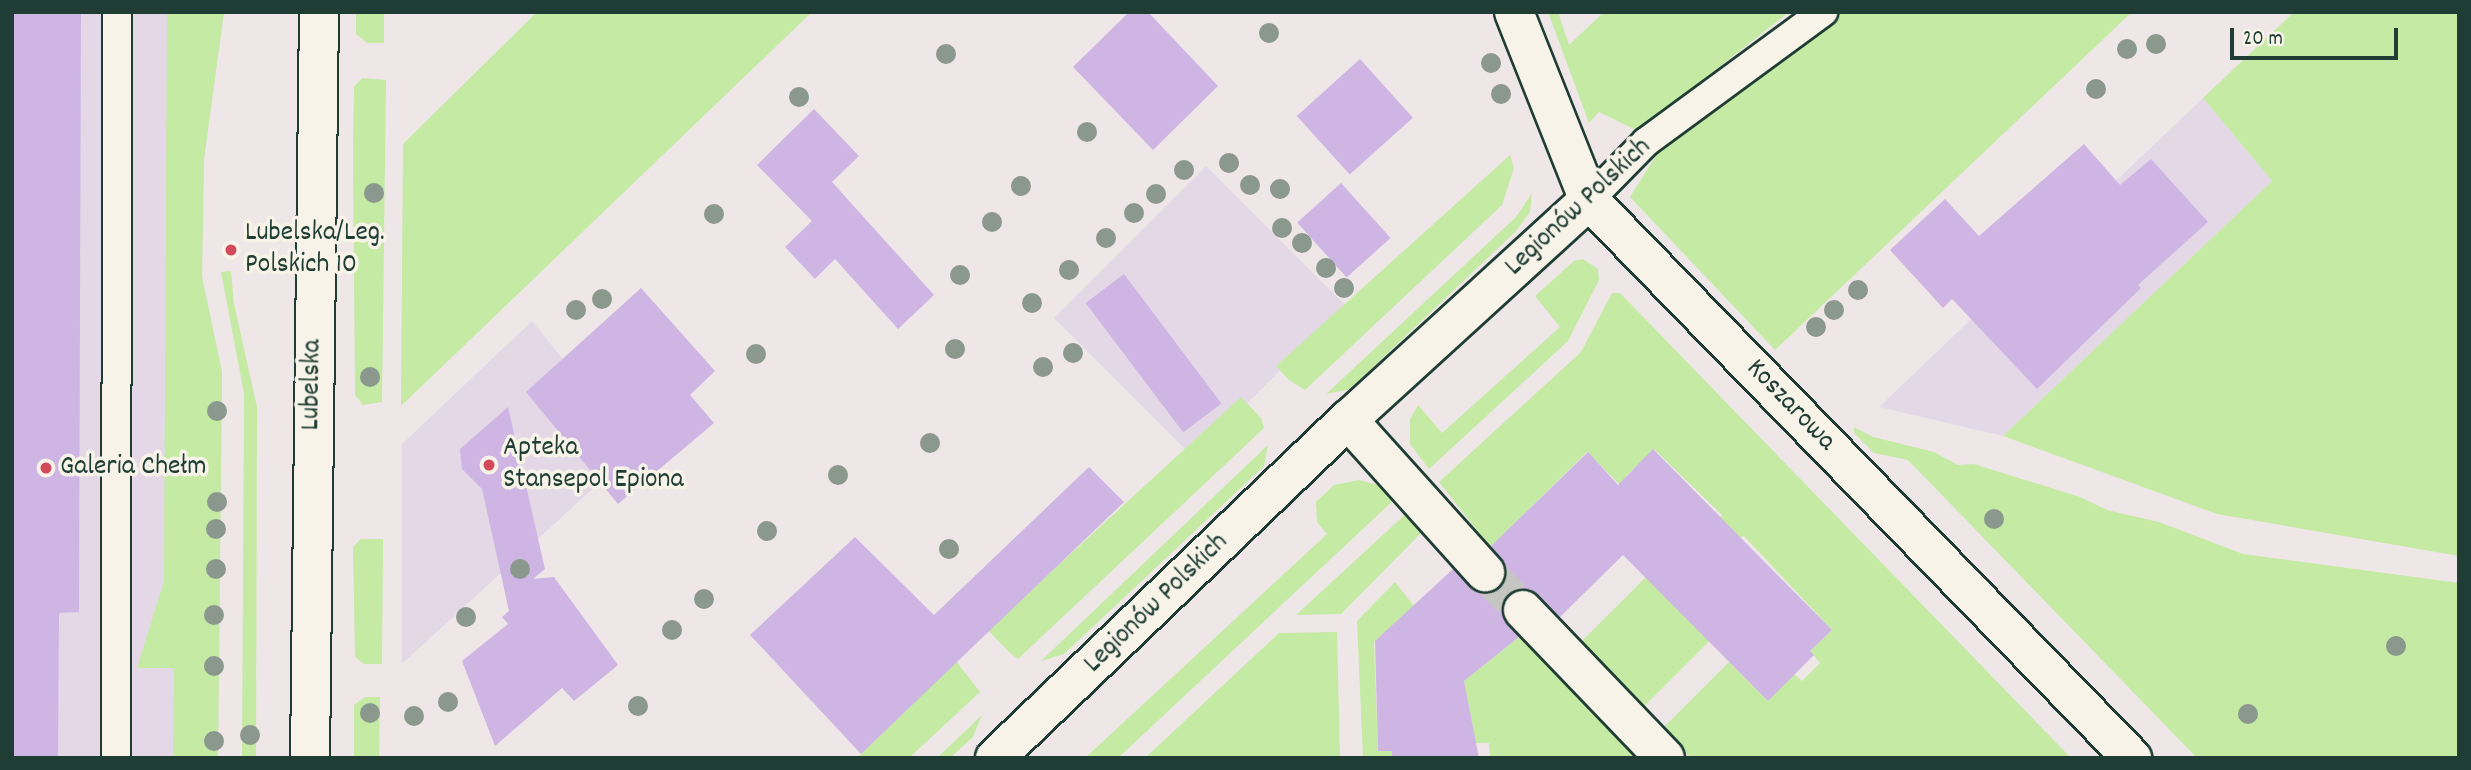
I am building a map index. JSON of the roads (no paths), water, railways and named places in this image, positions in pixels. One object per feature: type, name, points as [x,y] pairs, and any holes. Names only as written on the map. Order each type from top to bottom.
[{"type":"street","name":"Lubelska","points":[[310,758],[319,12]]},
{"type":"street","name":"Koszarowa","points":[[1514,12],[1589,200],[2132,758]]},
{"type":"street","name":"Legionów Polskich","points":[[995,758],[1348,420],[1589,200]]},
{"type":"street","points":[[1348,420],[1485,572]]},
{"type":"street","points":[[1523,610],[1665,758]]},
{"type":"lane","points":[[116,758],[117,12]]},
{"type":"lane","name":"Legionów Polskich","points":[[1589,200],[1646,142],[1823,12]]},
{"type":"tunnel","points":[[1485,572],[1523,610]]},
{"type":"place","name":"Lubelska/Leg. Polskich 10","points":[[231,250]]},
{"type":"place","name":"Apteka Stansepol Epiona","points":[[489,465]]},
{"type":"place","name":"Galeria Chełm","points":[[46,468]]}]
